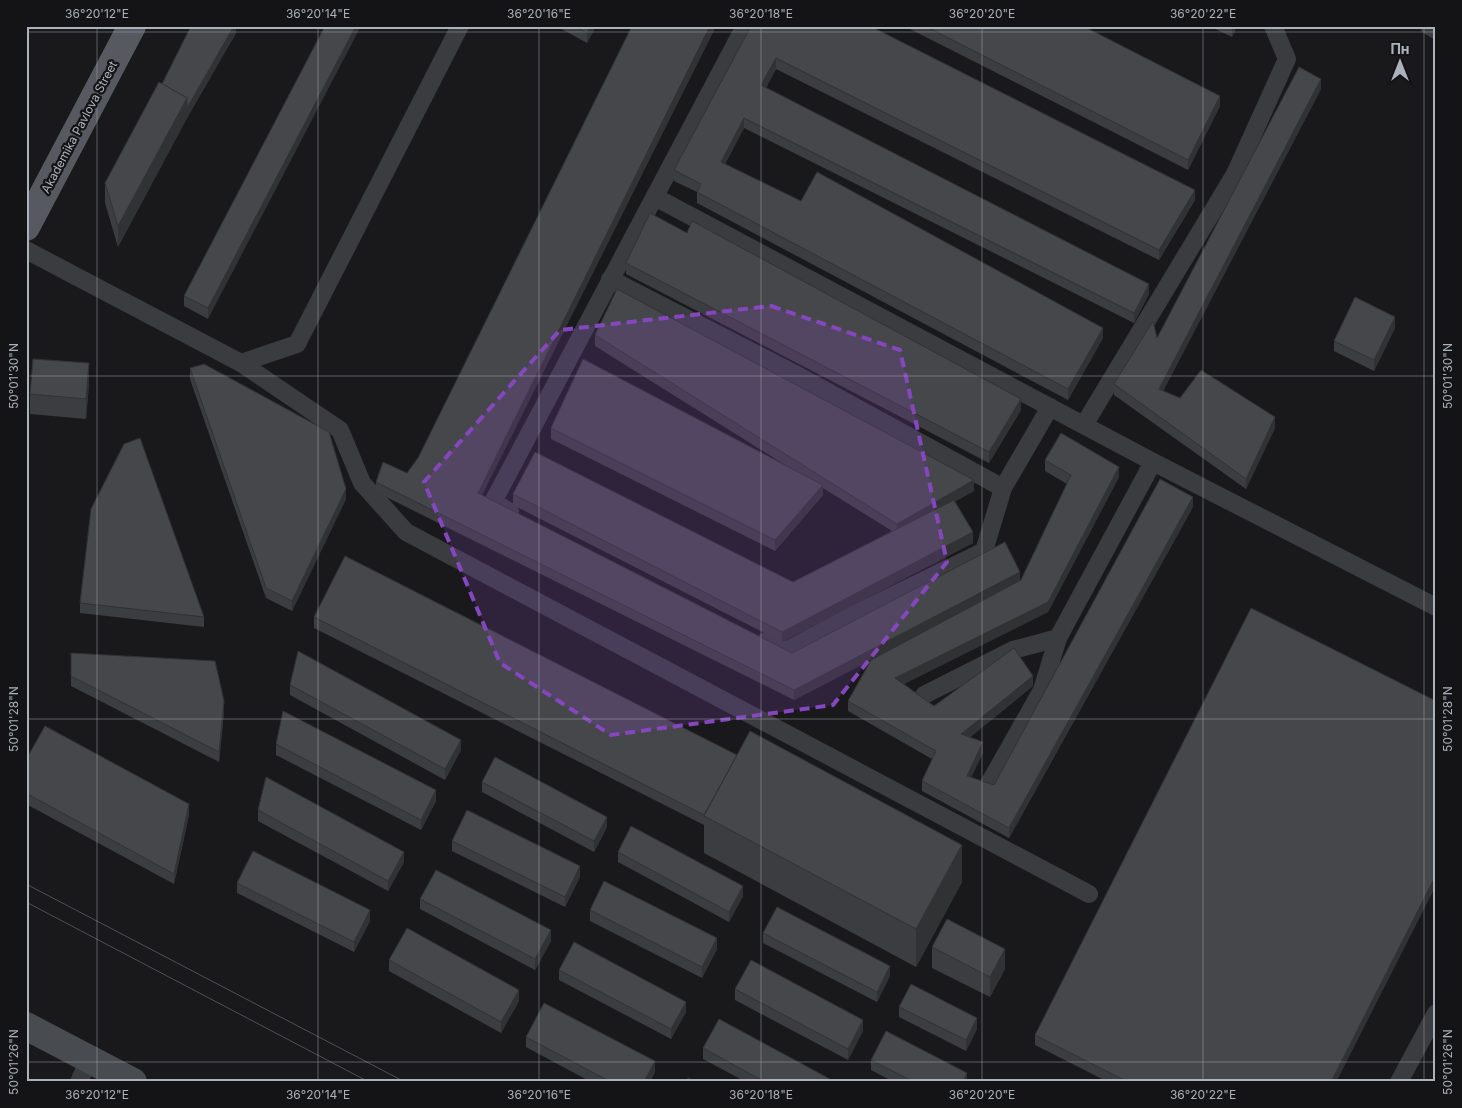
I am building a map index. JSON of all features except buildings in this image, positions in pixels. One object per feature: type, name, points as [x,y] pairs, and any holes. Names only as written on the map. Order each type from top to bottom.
[{"type":"main road","name":"Akademika Pavlova Street","points":[[26,227],[132,26]]},
{"type":"main road","points":[[26,1026],[84,1070],[133,1082]]},
{"type":"lane","points":[[241,363],[298,344],[460,26]]},
{"type":"lane","points":[[524,520],[492,502],[745,26]]},
{"type":"lane","points":[[1084,425],[1235,174],[1287,59],[1273,26]]},
{"type":"lane","points":[[1430,26],[1436,30]]},
{"type":"lane","points":[[655,197],[1153,462],[1436,607]]},
{"type":"lane","points":[[26,250],[241,363],[340,430],[362,483],[406,532],[1089,894]]},
{"type":"lane","points":[[610,279],[793,373],[1003,488]]},
{"type":"lane","points":[[751,634],[786,651],[984,551],[1003,488],[1050,407]]},
{"type":"lane","points":[[990,782],[1042,690],[1058,638],[1153,462]]},
{"type":"lane","points":[[924,695],[1013,650],[1058,638]]},
{"type":"lane","points":[[1399,1082],[1436,1014]]},
{"type":"highlighted area","points":[[771,306],[900,350],[947,562],[833,705],[611,735],[500,663],[424,482],[560,330]]},
{"type":"tram line","points":[[26,884],[405,1082]]},
{"type":"tram line","points":[[26,902],[369,1082]]}]
